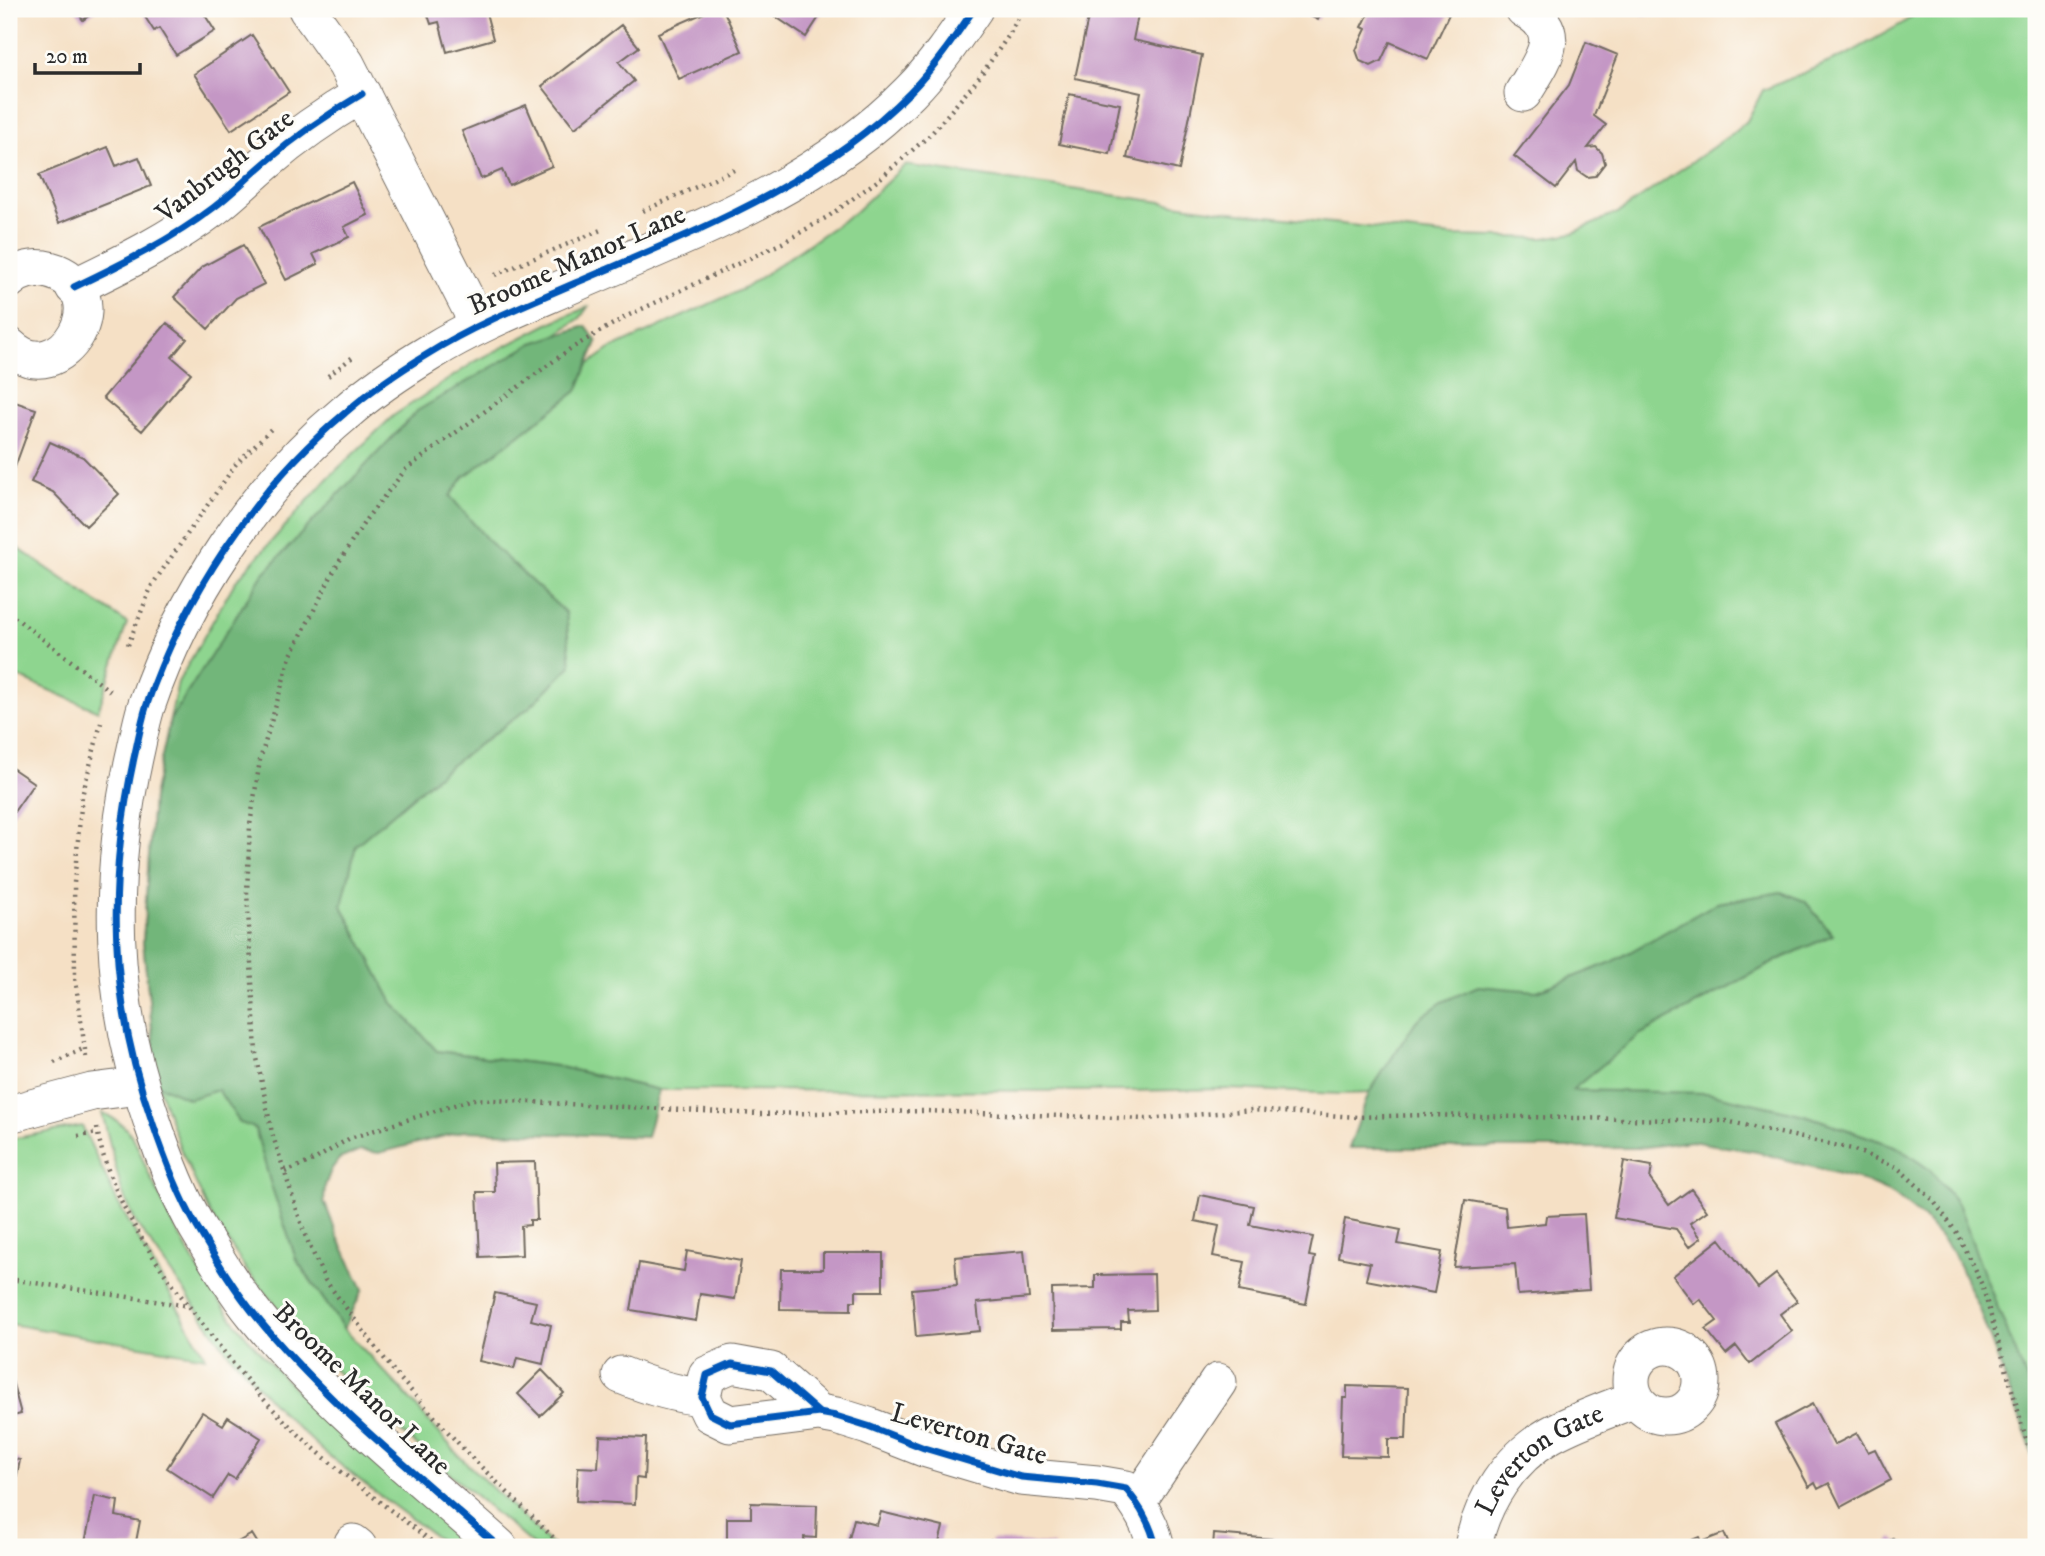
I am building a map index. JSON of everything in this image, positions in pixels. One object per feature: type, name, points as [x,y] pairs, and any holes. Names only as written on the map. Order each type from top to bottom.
[{"type":"street","points":[[307,9],[346,64],[479,325]]},
{"type":"street","name":"Broome Manor Lane","points":[[499,1547],[337,1401],[254,1314],[194,1222],[166,1162],[139,1086],[123,1019],[115,927],[117,859],[127,793],[145,709],[176,633],[240,528],[293,463],[343,414],[434,349],[479,325],[762,199],[819,165],[867,131],[912,90],[974,9]]},
{"type":"street","points":[[1523,93],[1548,45],[1549,35],[1538,17],[1524,9]]},
{"type":"street","name":"Vanbrugh Gate","points":[[74,287],[126,262],[185,227],[214,207],[320,119],[362,94]]},
{"type":"street","points":[[9,280],[28,269],[43,268],[57,272],[70,281],[83,307],[83,322],[78,335],[68,347],[55,355],[41,358],[27,356],[9,346]]},
{"type":"street","points":[[9,1114],[92,1092],[139,1086]]},
{"type":"street","name":"Leverton Gate","points":[[819,1413],[771,1371],[732,1364],[707,1375],[702,1397],[710,1414],[730,1424],[819,1413],[868,1426],[923,1448],[1021,1477],[1126,1489],[1137,1502]]},
{"type":"street","points":[[621,1375],[647,1386],[702,1397]]},
{"type":"street","points":[[1156,1547],[1153,1532],[1137,1502],[1218,1382]]},
{"type":"street","name":"Leverton Gate","points":[[1473,1547],[1489,1500],[1512,1466],[1551,1435],[1635,1399]]},
{"type":"path","points":[[563,1547],[467,1452],[396,1374],[325,1280],[306,1235],[272,1133],[256,1053],[247,892],[250,825],[260,760],[290,657],[337,565],[367,517],[406,469],[570,349],[627,316],[782,243],[839,209],[877,181],[931,134],[978,79],[1009,35],[1023,9]]},
{"type":"path","points":[[633,216],[730,170],[739,169],[762,199],[782,243]]},
{"type":"path","points":[[463,292],[514,265],[609,226]]},
{"type":"path","points":[[322,382],[359,352]]},
{"type":"path","points":[[128,647],[152,585],[236,464],[278,422]]},
{"type":"path","points":[[9,613],[111,692]]},
{"type":"path","points":[[108,703],[115,681]]},
{"type":"path","points":[[104,714],[82,796],[74,883],[75,976],[99,1141],[120,1197],[139,1234],[219,1349],[287,1423],[327,1460],[440,1547]]},
{"type":"path","points":[[285,1172],[314,1160],[350,1138],[472,1099],[760,1114],[925,1111],[1146,1119],[1252,1110],[1357,1117],[1424,1115],[1726,1121],[1852,1149],[1898,1168],[1931,1199],[1957,1233],[1982,1285],[2036,1472]]},
{"type":"path","points":[[9,1279],[189,1307]]},
{"type":"green space","points":[[1922,9],[2036,9],[2036,1403],[1959,1206],[1930,1170],[1897,1147],[1805,1115],[1440,1091],[1340,1094],[1227,1089],[659,1090],[556,1066],[437,1051],[287,1070],[427,481],[610,349],[745,288],[855,212],[905,165],[1231,212],[1452,236],[1544,238],[1573,233],[1620,212],[1733,133],[1747,121],[1763,90],[1846,55],[1903,23]]},
{"type":"green space","points":[[588,307],[580,318],[451,409],[368,490],[296,1259],[344,1329],[461,1458],[554,1547],[535,1547],[363,1399],[303,1337],[247,1271],[209,1212],[180,1148],[158,1085],[143,942],[153,798],[178,682],[235,582],[328,478],[393,416],[476,361],[554,321]]},
{"type":"green space","points":[[586,326],[597,342],[577,391],[464,477],[450,496],[491,544],[566,613],[571,666],[530,707],[438,775],[356,845],[342,906],[393,1003],[437,1051],[556,1066],[659,1090],[647,1137],[464,1131],[379,1153],[361,1150],[339,1159],[325,1186],[324,1201],[363,1289],[344,1329],[296,1259],[255,1128],[240,1123],[218,1090],[189,1099],[158,1085],[143,942],[153,798],[170,720],[263,574],[417,411],[533,343]]},
{"type":"green space","points":[[9,542],[127,623],[98,711],[9,673]]},
{"type":"green space","points":[[1781,892],[1805,901],[1833,935],[1780,959],[1639,1035],[1572,1090],[1708,1093],[1805,1115],[1897,1147],[1930,1170],[1959,1206],[2036,1403],[2036,1475],[2029,1443],[1978,1307],[1953,1252],[1923,1218],[1893,1194],[1861,1180],[1757,1152],[1691,1141],[1639,1148],[1349,1148],[1369,1093],[1416,1021],[1442,1002],[1478,986],[1537,991],[1612,962],[1717,903]]},
{"type":"green space","points":[[102,1113],[119,1122],[131,1135],[166,1210],[198,1269],[257,1348],[326,1419],[476,1547],[449,1547],[371,1489],[323,1451],[280,1411],[226,1350],[136,1223],[122,1192]]},
{"type":"green space","points":[[82,1126],[117,1201],[206,1357],[9,1324],[9,1139]]},
{"type":"building","points":[[75,9],[98,9],[83,20]]},
{"type":"building","points":[[140,9],[201,9],[215,31],[176,55],[159,28],[154,31]]},
{"type":"building","points":[[426,9],[485,9],[493,39],[447,52],[439,22],[431,24]]},
{"type":"building","points":[[713,9],[723,9],[742,51],[679,79],[658,33]]},
{"type":"building","points":[[764,9],[818,9],[823,11],[806,37]]},
{"type":"building","points":[[1090,9],[1109,9],[1138,15],[1133,40],[1202,55],[1179,170],[1127,158],[1141,93],[1075,78]]},
{"type":"building","points":[[1296,9],[1323,9],[1318,20]]},
{"type":"building","points":[[1371,9],[1437,9],[1449,14],[1428,59],[1390,42],[1381,61],[1371,66],[1360,61],[1356,50],[1366,29],[1362,27]]},
{"type":"building","points":[[1642,9],[1692,9],[1692,11],[1642,15]]},
{"type":"building","points":[[621,25],[639,47],[619,62],[634,81],[575,128],[542,86]]},
{"type":"building","points":[[252,35],[289,92],[231,130],[194,74]]},
{"type":"building","points":[[1586,42],[1618,55],[1594,116],[1606,125],[1588,148],[1596,147],[1602,153],[1605,163],[1595,176],[1587,177],[1578,171],[1576,162],[1556,188],[1514,156],[1569,85]]},
{"type":"building","points":[[1069,94],[1120,104],[1110,154],[1059,144]]},
{"type":"building","points":[[526,105],[552,166],[509,185],[502,170],[481,179],[462,131]]},
{"type":"building","points":[[108,147],[116,166],[139,157],[151,186],[59,223],[39,175]]},
{"type":"building","points":[[352,182],[368,215],[344,227],[349,237],[313,254],[318,264],[286,280],[259,227]]},
{"type":"building","points":[[243,245],[264,284],[236,298],[208,329],[174,297],[202,267]]},
{"type":"building","points":[[167,323],[187,339],[172,357],[191,373],[142,431],[103,398]]},
{"type":"building","points":[[9,400],[36,409],[15,467],[9,465]]},
{"type":"building","points":[[50,442],[83,457],[119,494],[86,526],[53,492],[31,482]]},
{"type":"building","points":[[9,766],[34,783],[9,819]]},
{"type":"building","points":[[1624,1161],[1652,1166],[1650,1179],[1669,1205],[1691,1189],[1707,1211],[1690,1223],[1701,1238],[1689,1247],[1676,1229],[1614,1218]]},
{"type":"building","points":[[535,1162],[537,1220],[530,1220],[530,1225],[521,1226],[522,1255],[480,1257],[477,1192],[495,1192],[494,1163]]},
{"type":"building","points":[[1200,1195],[1254,1206],[1250,1225],[1313,1237],[1309,1256],[1315,1257],[1306,1304],[1239,1291],[1245,1262],[1213,1256],[1219,1226],[1195,1221]]},
{"type":"building","points":[[1465,1200],[1505,1207],[1507,1227],[1545,1223],[1546,1216],[1584,1214],[1589,1290],[1518,1295],[1515,1264],[1454,1267]]},
{"type":"building","points":[[1345,1219],[1401,1230],[1398,1244],[1442,1252],[1434,1293],[1366,1280],[1370,1263],[1338,1257]]},
{"type":"building","points":[[1720,1239],[1758,1288],[1776,1274],[1797,1301],[1780,1314],[1792,1331],[1750,1364],[1736,1346],[1726,1354],[1706,1329],[1717,1321],[1700,1299],[1694,1304],[1673,1276]]},
{"type":"building","points":[[687,1251],[741,1261],[735,1299],[700,1294],[696,1321],[631,1310],[639,1263],[684,1271]]},
{"type":"building","points":[[1024,1251],[1029,1298],[977,1303],[980,1331],[916,1337],[912,1289],[957,1285],[955,1257]]},
{"type":"building","points":[[823,1253],[883,1253],[883,1291],[856,1291],[856,1301],[851,1301],[851,1310],[780,1309],[781,1269],[823,1269]]},
{"type":"building","points":[[1154,1274],[1155,1310],[1128,1311],[1129,1322],[1121,1322],[1121,1329],[1053,1330],[1052,1289],[1095,1288],[1095,1275]]},
{"type":"building","points":[[495,1293],[536,1302],[531,1320],[551,1325],[543,1364],[517,1358],[514,1369],[479,1361]]},
{"type":"building","points":[[9,1369],[21,1414],[9,1417]]},
{"type":"building","points":[[542,1370],[564,1393],[540,1416],[518,1394]]},
{"type":"building","points":[[1347,1386],[1408,1388],[1406,1439],[1388,1439],[1388,1457],[1341,1456],[1343,1398],[1347,1398]]},
{"type":"building","points":[[1812,1404],[1834,1445],[1857,1433],[1868,1452],[1875,1449],[1891,1480],[1841,1507],[1829,1483],[1818,1489],[1815,1483],[1809,1487],[1775,1424]]},
{"type":"building","points":[[202,1412],[223,1425],[228,1417],[261,1438],[235,1479],[228,1475],[213,1498],[167,1468]]},
{"type":"building","points":[[600,1436],[646,1438],[644,1479],[636,1478],[635,1504],[576,1501],[578,1467],[598,1468]]},
{"type":"building","points":[[9,1458],[20,1460],[10,1510],[9,1510]]},
{"type":"building","points":[[95,1496],[118,1501],[116,1516],[140,1521],[135,1547],[84,1547]]},
{"type":"building","points":[[751,1503],[817,1505],[816,1538],[804,1537],[804,1547],[727,1547],[727,1518],[751,1518]]},
{"type":"building","points":[[881,1512],[943,1527],[938,1547],[847,1547],[854,1519],[877,1525]]},
{"type":"building","points":[[1724,1533],[1730,1547],[1675,1547],[1699,1537],[1701,1542]]},
{"type":"building","points":[[252,1534],[260,1547],[229,1547]]},
{"type":"building","points":[[1214,1534],[1286,1540],[1285,1547],[1213,1547]]},
{"type":"building","points":[[1893,1538],[1903,1547],[1884,1547]]},
{"type":"building","points":[[991,1540],[1054,1545],[1054,1547],[990,1547]]},
{"type":"cycle path","points":[[499,1547],[372,1436],[282,1347],[224,1272],[190,1214],[172,1175],[138,1076],[127,1031],[117,941],[119,850],[125,804],[146,707],[180,625],[226,546],[282,474],[355,405],[409,366],[465,333],[707,226],[794,181],[874,125],[910,92],[936,63],[974,9]]},
{"type":"cycle path","points":[[74,287],[146,251],[197,220],[289,143],[362,94]]},
{"type":"cycle path","points":[[819,1413],[771,1371],[732,1364],[707,1375],[702,1397],[710,1414],[730,1424],[819,1413],[868,1426],[924,1448],[1021,1477],[1126,1489],[1145,1516],[1156,1547]]}]
